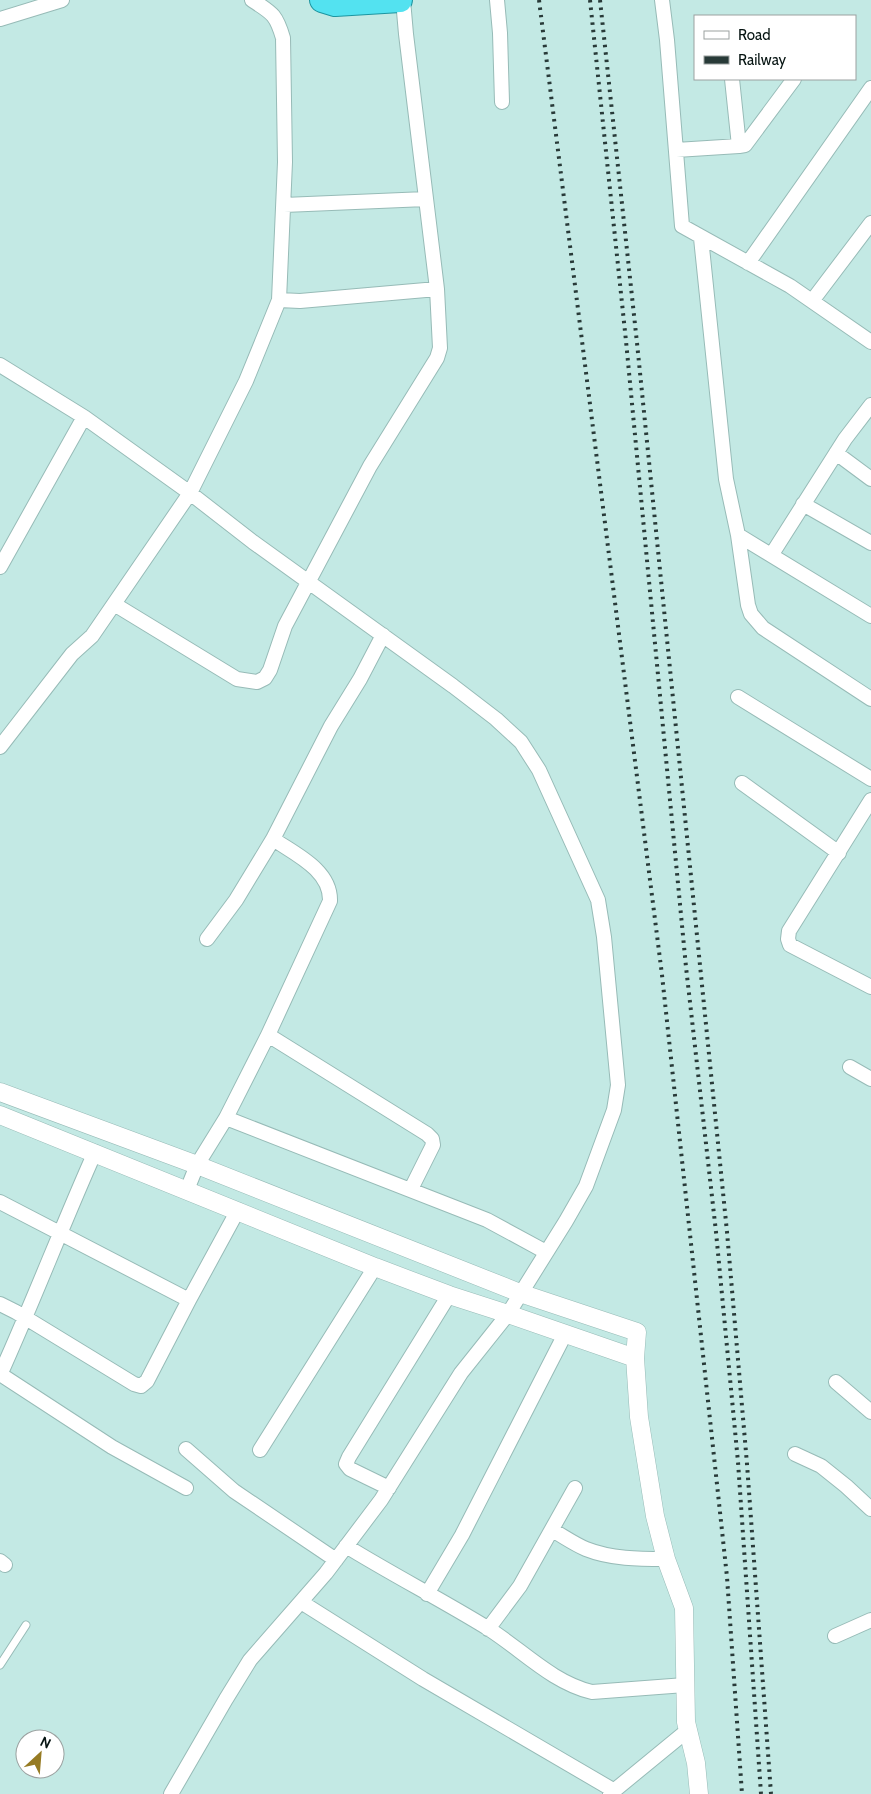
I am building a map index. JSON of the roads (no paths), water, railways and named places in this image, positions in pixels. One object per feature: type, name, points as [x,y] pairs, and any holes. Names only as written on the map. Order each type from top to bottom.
[{"type":"highway","points":[[322,0],[335,4],[402,0]]},
{"type":"street","points":[[0,19],[62,0]]},
{"type":"street","points":[[0,747],[72,654],[92,636],[190,493],[246,381],[279,300],[285,162],[283,38],[278,21],[271,12],[252,0]]},
{"type":"street","points":[[114,604],[237,680],[258,682],[265,678],[270,670],[285,626],[310,583],[370,466],[437,358],[440,348],[437,289],[402,0]]},
{"type":"street","points":[[496,0],[500,33],[502,102]]},
{"type":"street","points":[[662,0],[682,226],[790,286],[871,342]]},
{"type":"street","points":[[732,80],[739,146]]},
{"type":"street","points":[[676,150],[745,145],[793,80]]},
{"type":"street","points":[[748,263],[871,88]]},
{"type":"street","points":[[284,205],[426,199]]},
{"type":"street","points":[[812,301],[871,223]]},
{"type":"street","points":[[701,238],[726,479],[738,535],[751,614],[763,628],[871,699]]},
{"type":"street","points":[[279,300],[300,301],[437,289]]},
{"type":"street","points":[[0,365],[84,417],[190,493],[253,542],[384,635],[467,697],[521,742],[539,770],[598,900],[604,937],[618,1085],[614,1110],[586,1186],[508,1314],[461,1373],[389,1488],[336,1560],[250,1660],[171,1794]]},
{"type":"street","points":[[772,554],[836,453],[871,405]]},
{"type":"street","points":[[0,567],[84,417]]},
{"type":"street","points":[[836,453],[871,479]]},
{"type":"street","points":[[803,504],[871,543]]},
{"type":"street","points":[[738,535],[871,616]]},
{"type":"street","points":[[208,939],[236,900],[273,839],[331,726],[384,635]]},
{"type":"street","points":[[738,697],[871,779]]},
{"type":"street","points":[[742,784],[838,853]]},
{"type":"street","points":[[871,800],[789,930],[788,938],[790,944],[871,987]]},
{"type":"street","points":[[187,1190],[197,1165],[226,1118],[268,1035],[327,909],[330,894],[322,876],[310,865],[273,839]]},
{"type":"street","points":[[268,1035],[427,1134],[432,1139],[433,1145],[411,1189]]},
{"type":"street","points":[[850,1067],[871,1079]]},
{"type":"street","points":[[0,1092],[197,1165],[520,1294],[637,1332],[635,1358],[639,1417],[654,1516],[666,1558],[684,1608],[684,1685],[688,1730],[696,1763],[699,1794]]},
{"type":"street","points":[[0,1115],[375,1267],[449,1295],[635,1358]]},
{"type":"street","points":[[226,1118],[487,1220],[546,1252]]},
{"type":"street","points":[[95,1152],[60,1232],[26,1318],[0,1375],[112,1447],[186,1488]]},
{"type":"street","points":[[0,1202],[189,1300]]},
{"type":"street","points":[[0,1304],[134,1384],[141,1386],[147,1381],[238,1210]]},
{"type":"street","points":[[260,1450],[375,1267]]},
{"type":"street","points":[[389,1488],[350,1469],[346,1464],[349,1456],[449,1295]]},
{"type":"street","points":[[427,1594],[462,1535],[565,1334]]},
{"type":"street","points":[[836,1382],[871,1412]]},
{"type":"street","points":[[186,1449],[234,1490],[336,1560]]},
{"type":"street","points":[[795,1454],[821,1466],[871,1509]]},
{"type":"street","points":[[488,1629],[520,1586],[575,1488]]},
{"type":"street","points":[[552,1530],[584,1548],[601,1554],[643,1559],[666,1558]]},
{"type":"street","points":[[346,1546],[488,1629],[557,1677],[578,1689],[592,1692],[684,1685]]},
{"type":"street","points":[[301,1602],[423,1679],[612,1792],[688,1730]]},
{"type":"street","points":[[835,1636],[871,1620]]},
{"type":"lane","points":[[0,1665],[26,1624]]},
{"type":"railway","points":[[539,0],[662,975],[727,1577],[742,1794]]},
{"type":"railway","points":[[590,0],[626,341],[686,967],[716,1232],[738,1462],[761,1794]]},
{"type":"railway","points":[[600,0],[637,343],[727,1232],[747,1464],[771,1794]]}]
